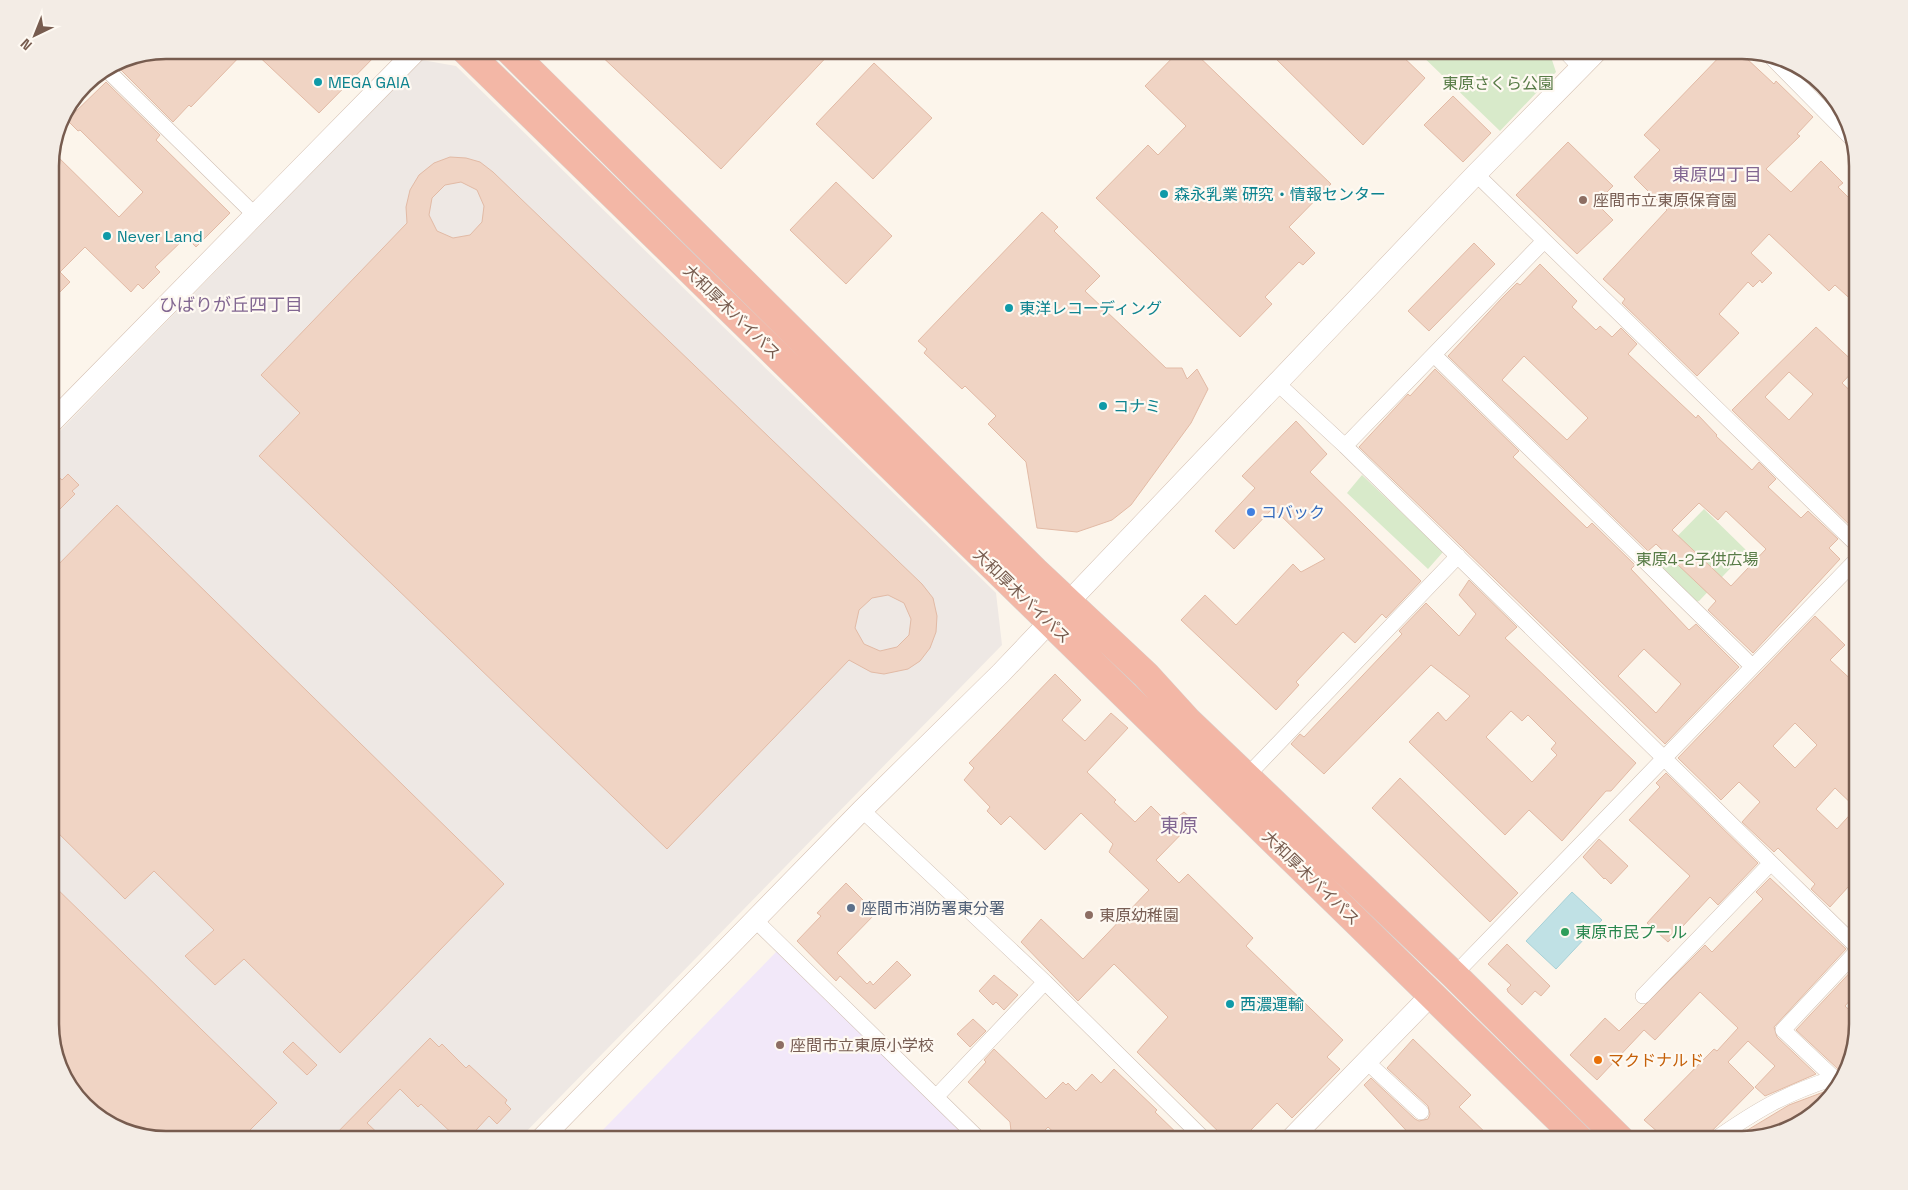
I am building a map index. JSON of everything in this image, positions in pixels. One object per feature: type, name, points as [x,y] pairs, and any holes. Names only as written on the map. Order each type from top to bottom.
[{"type":"highway","name":"大和厚木バイパス","points":[[474,59],[1571,1131]]},
{"type":"highway","name":"大和厚木バイパス","points":[[518,59],[1068,602],[1146,675],[1187,720],[1454,975],[1612,1131]]},
{"type":"street","points":[[59,413],[408,59]]},
{"type":"street","points":[[1572,59],[1581,68]]},
{"type":"street","points":[[549,1131],[862,810],[1049,622],[1476,174],[1590,59]]},
{"type":"street","points":[[1780,66],[1843,130]]},
{"type":"street","points":[[111,74],[255,215]]},
{"type":"street","points":[[1476,174],[1849,537]]},
{"type":"street","points":[[1345,446],[1544,241]]},
{"type":"street","points":[[1434,355],[1752,666]]},
{"type":"street","points":[[1277,383],[1458,556],[1849,940]]},
{"type":"street","points":[[1246,777],[1458,556]]},
{"type":"street","points":[[1454,975],[1849,567]]},
{"type":"street","points":[[862,810],[1045,982],[1196,1131]]},
{"type":"street","points":[[1643,996],[1771,863]]},
{"type":"street","points":[[755,920],[971,1131]]},
{"type":"street","points":[[1836,1076],[1783,1030],[1849,959]]},
{"type":"street","points":[[936,1097],[1045,982]]},
{"type":"street","points":[[1299,1131],[1431,995]]},
{"type":"street","points":[[1367,1062],[1421,1112]]},
{"type":"street","points":[[1726,1131],[1757,1109],[1795,1090],[1834,1079]]},
{"type":"shaded area","points":[[422,60],[456,66],[996,593],[1002,645],[527,1131],[166,1131],[138,1128],[112,1117],[90,1100],[81,1089],[64,1058],[59,1031],[59,432]]},
{"type":"shaded area","name":"座間市立東原小学校","points":[[778,950],[963,1131],[602,1131]]},
{"type":"green space","name":"東原さくら公園","points":[[1425,59],[1552,59],[1556,72],[1500,131]]},
{"type":"green space","points":[[1362,475],[1443,552],[1428,569],[1347,493]]},
{"type":"green space","name":"東原4-2子供広場","points":[[1704,509],[1747,551],[1699,601],[1695,602],[1655,563],[1655,559]]},
{"type":"water","points":[[1572,892],[1602,920],[1556,969],[1526,941]]},
{"type":"building","points":[[159,59],[237,59],[191,107],[189,105],[173,122],[120,69],[132,64]]},
{"type":"building","name":"MEGA GAIA","points":[[262,59],[372,59],[319,113]]},
{"type":"building","points":[[605,59],[825,59],[721,169]]},
{"type":"building","name":"森永乳業 研究・情報センター","points":[[1171,59],[1201,59],[1331,184],[1289,227],[1315,253],[1303,265],[1299,262],[1265,297],[1272,304],[1240,337],[1096,198],[1148,145],[1158,155],[1186,126],[1145,86]]},
{"type":"building","points":[[1276,59],[1405,59],[1425,78],[1363,145]]},
{"type":"building","points":[[1717,59],[1748,59],[1774,84],[1776,81],[1813,117],[1797,134],[1800,136],[1766,169],[1791,192],[1821,161],[1843,183],[1838,187],[1849,198],[1849,298],[1835,285],[1829,291],[1769,234],[1751,253],[1772,273],[1762,283],[1760,280],[1753,287],[1748,282],[1719,314],[1739,333],[1697,376],[1622,303],[1625,299],[1603,279],[1667,210],[1634,177],[1660,150],[1644,135]]},
{"type":"building","points":[[874,63],[932,118],[873,179],[816,124]]},
{"type":"building","points":[[106,82],[160,135],[156,140],[230,213],[196,247],[186,237],[155,267],[160,272],[143,289],[138,284],[131,292],[85,247],[60,272],[70,282],[59,293],[59,158],[119,217],[143,192],[80,130],[78,131],[69,122],[71,116]]},
{"type":"building","points":[[1453,96],[1491,133],[1463,162],[1424,125]]},
{"type":"building","points":[[1568,142],[1613,186],[1596,203],[1613,220],[1577,254],[1516,195]]},
{"type":"building","points":[[450,157],[466,158],[480,162],[493,172],[922,584],[933,598],[937,616],[936,632],[930,648],[920,661],[908,669],[884,674],[871,672],[849,660],[667,849],[259,456],[300,413],[261,375],[407,223],[406,207],[410,190],[419,175],[434,163]],"holes":[[[461,182],[477,190],[484,206],[482,222],[470,235],[453,238],[437,231],[429,215],[432,198],[445,185]],[[888,595],[904,603],[911,619],[909,635],[897,647],[880,651],[864,644],[855,628],[859,610],[872,598]]]},
{"type":"building","points":[[836,182],[892,236],[846,284],[790,230]]},
{"type":"building","name":"コナミ","points":[[1042,212],[1058,227],[1054,231],[1100,276],[1085,291],[1166,368],[1182,368],[1187,379],[1197,369],[1208,389],[1191,423],[1131,505],[1112,520],[1077,532],[1037,528],[1026,462],[988,424],[996,416],[965,386],[962,389],[924,353],[927,349],[918,341]]},
{"type":"building","points":[[1474,243],[1495,264],[1429,331],[1408,311]]},
{"type":"building","points":[[1540,264],[1577,301],[1572,307],[1596,330],[1600,326],[1612,337],[1621,328],[1637,344],[1628,354],[1696,418],[1698,415],[1716,436],[1752,470],[1759,462],[1776,479],[1768,487],[1801,518],[1808,511],[1838,539],[1829,548],[1840,559],[1753,653],[1708,610],[1716,601],[1656,544],[1648,551],[1448,356],[1517,283],[1520,285]],"holes":[[[1524,356],[1588,418],[1567,440],[1502,380]],[[1699,503],[1718,520],[1726,511],[1766,549],[1731,586],[1672,530]]]},
{"type":"building","points":[[1816,327],[1849,358],[1849,376],[1842,383],[1849,390],[1849,524],[1732,410]],"holes":[[[1789,372],[1813,394],[1789,420],[1765,397]]]},
{"type":"building","points":[[1435,369],[1519,451],[1513,457],[1587,528],[1592,523],[1635,565],[1631,569],[1689,630],[1696,624],[1739,667],[1665,744],[1359,447],[1408,394],[1410,396]],"holes":[[[1644,649],[1681,684],[1656,713],[1618,676]]]},
{"type":"building","points":[[1296,421],[1327,454],[1310,472],[1421,581],[1386,618],[1382,614],[1355,643],[1343,632],[1296,682],[1299,685],[1276,710],[1181,620],[1205,595],[1236,625],[1293,564],[1301,572],[1325,559],[1273,508],[1234,549],[1215,531],[1255,488],[1242,476]]},
{"type":"building","points":[[68,474],[79,485],[72,491],[75,494],[59,510],[59,477],[62,480]]},
{"type":"building","points":[[117,505],[504,884],[340,1053],[244,959],[215,985],[185,956],[214,930],[154,871],[125,899],[59,834],[59,564]]},
{"type":"building","points":[[1469,580],[1517,627],[1505,638],[1636,763],[1611,791],[1606,791],[1562,841],[1529,810],[1505,835],[1409,742],[1438,712],[1446,721],[1470,696],[1431,665],[1324,774],[1291,744],[1300,734],[1304,737],[1402,634],[1399,631],[1426,603],[1459,636],[1476,614],[1459,595]],"holes":[[[1511,711],[1522,721],[1528,715],[1556,743],[1551,749],[1557,755],[1532,782],[1486,737]]]},
{"type":"building","points":[[1815,616],[1845,645],[1830,660],[1849,678],[1849,801],[1835,788],[1816,809],[1837,829],[1849,816],[1849,886],[1830,907],[1811,889],[1815,884],[1778,848],[1774,852],[1742,822],[1760,802],[1739,782],[1721,800],[1678,758]],"holes":[[[1795,723],[1817,745],[1795,768],[1773,746]]]},
{"type":"building","points":[[1055,674],[1081,700],[1062,720],[1085,741],[1111,713],[1128,728],[1087,772],[1116,800],[1114,802],[1135,822],[1151,806],[1169,824],[1184,812],[1194,821],[1156,860],[1179,883],[1188,874],[1253,938],[1246,946],[1343,1040],[1327,1057],[1340,1069],[1292,1118],[1277,1103],[1252,1131],[1218,1131],[1137,1052],[1168,1017],[1114,964],[1078,1001],[1021,942],[1041,919],[1083,959],[1149,890],[1109,852],[1113,844],[1081,813],[1045,850],[1010,816],[1001,825],[987,811],[990,807],[964,780],[974,768],[969,763]]},
{"type":"building","points":[[1666,773],[1758,863],[1718,905],[1710,897],[1668,942],[1647,923],[1690,876],[1629,820],[1660,787],[1656,783]]},
{"type":"building","points":[[1400,778],[1518,893],[1490,922],[1372,808]]},
{"type":"building","points":[[1599,839],[1628,866],[1611,884],[1583,857]]},
{"type":"building","points":[[1770,878],[1846,949],[1774,1027],[1777,1037],[1816,1074],[1765,1096],[1755,1087],[1775,1066],[1748,1041],[1728,1062],[1754,1088],[1712,1131],[1657,1131],[1644,1120],[1714,1049],[1717,1051],[1738,1028],[1700,992],[1655,1040],[1644,1030],[1597,1080],[1570,1055],[1605,1018],[1619,1031],[1705,945],[1712,952],[1763,899],[1756,892]]},
{"type":"building","points":[[846,883],[876,913],[837,953],[867,984],[870,981],[873,985],[897,961],[911,975],[875,1009],[840,976],[836,981],[797,941],[821,916],[817,913]]},
{"type":"building","points":[[59,891],[277,1103],[249,1131],[166,1131],[138,1128],[125,1123],[112,1117],[90,1100],[77,1084],[70,1071],[61,1045],[59,1031]]},
{"type":"building","points":[[1507,944],[1550,986],[1541,996],[1535,991],[1522,1005],[1508,992],[1507,989],[1511,985],[1488,964]]},
{"type":"building","points":[[1849,974],[1849,1001],[1845,1006],[1849,1010],[1848,1038],[1846,1052],[1839,1069],[1796,1030]]},
{"type":"building","points":[[994,975],[1018,995],[1004,1010],[996,1002],[993,1005],[979,991]]},
{"type":"building","points":[[973,1019],[986,1031],[970,1047],[957,1034]]},
{"type":"building","points":[[430,1038],[439,1047],[442,1044],[466,1068],[469,1065],[507,1100],[505,1103],[511,1109],[497,1124],[489,1116],[475,1131],[450,1131],[421,1104],[418,1107],[400,1089],[367,1123],[375,1131],[339,1131]]},
{"type":"building","points":[[1413,1039],[1471,1095],[1459,1107],[1484,1131],[1407,1131],[1364,1085],[1371,1078],[1419,1121],[1428,1119],[1430,1114],[1428,1106],[1387,1068]]},
{"type":"building","points":[[293,1042],[317,1065],[307,1075],[283,1052]]},
{"type":"building","points":[[994,1049],[1046,1099],[1063,1082],[1066,1085],[1068,1083],[1076,1091],[1092,1074],[1101,1083],[1114,1069],[1157,1110],[1155,1112],[1175,1131],[1052,1131],[1048,1127],[1044,1131],[1011,1131],[1010,1122],[968,1082],[986,1062],[984,1060]]},
{"type":"building","points":[[1825,1092],[1818,1100],[1796,1117],[1770,1128],[1746,1131],[1789,1105]]},
{"type":"place","name":"MEGA GAIA","points":[[318,82]]},
{"type":"place","name":"森永乳業 研究・情報センター","points":[[1164,194]]},
{"type":"place","name":"座間市立東原保育園","points":[[1583,200]]},
{"type":"place","name":"Never Land","points":[[107,236]]},
{"type":"place","name":"東洋レコーディング","points":[[1009,308]]},
{"type":"place","name":"コナミ","points":[[1103,406]]},
{"type":"place","name":"コバック","points":[[1251,512]]},
{"type":"place","name":"座間市消防署東分署","points":[[851,908]]},
{"type":"place","name":"東原幼稚園","points":[[1089,915]]},
{"type":"place","name":"東原市民プール","points":[[1565,932]]},
{"type":"place","name":"西濃運輸","points":[[1230,1004]]},
{"type":"place","name":"座間市立東原小学校","points":[[780,1045]]},
{"type":"place","name":"マクドナルド","points":[[1598,1060]]},
{"type":"district","name":"東原四丁目","points":[[1717,174]]},
{"type":"district","name":"ひばりが丘四丁目","points":[[231,304]]},
{"type":"district","name":"東原","points":[[1179,825]]}]
